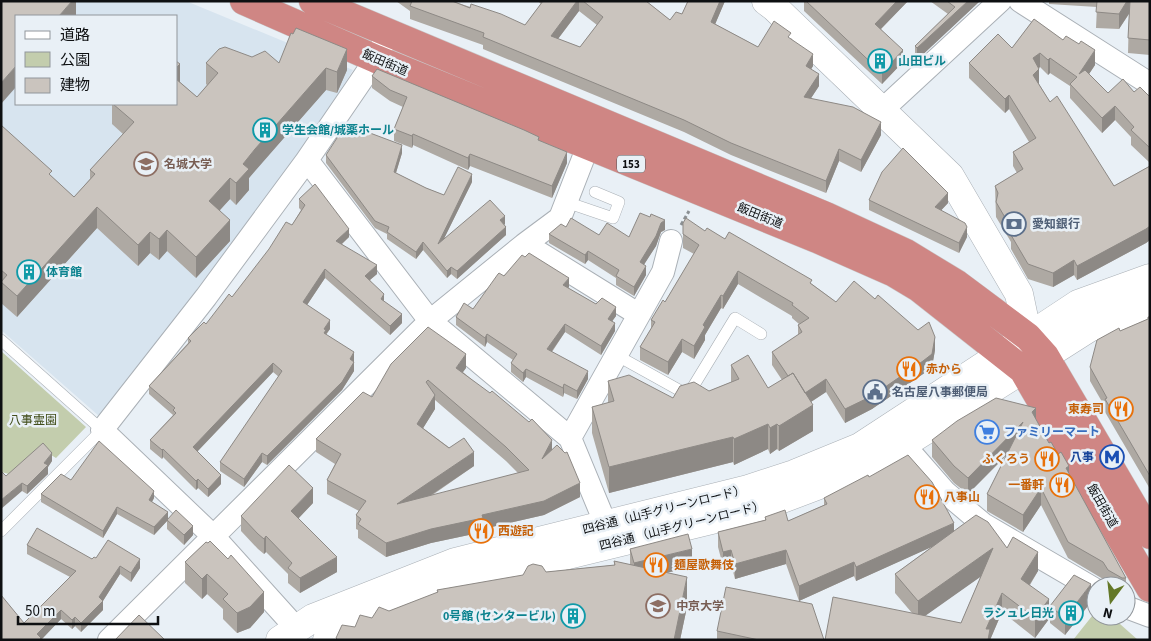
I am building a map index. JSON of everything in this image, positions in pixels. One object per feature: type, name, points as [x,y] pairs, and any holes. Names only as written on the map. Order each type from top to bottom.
[{"type":"highway","name":"飯田街道","points":[[244,1],[376,59],[894,273],[920,288],[960,322],[1003,352]]},
{"type":"highway","name":"飯田街道","points":[[313,1],[826,216],[906,253],[957,284],[1032,354],[1150,534]]},
{"type":"highway","name":"飯田街道","points":[[1032,354],[1150,588]]},
{"type":"street","points":[[880,111],[1000,1]]},
{"type":"street","points":[[1020,1],[1150,84]]},
{"type":"street","points":[[772,3],[880,111],[950,176],[1019,294],[1032,354]]},
{"type":"street","points":[[288,634],[214,537],[102,430],[206,297],[307,160],[376,59],[388,34]]},
{"type":"street","points":[[108,640],[430,322],[525,244],[560,218],[588,146]]},
{"type":"street","points":[[307,160],[430,322],[570,438],[606,525]]},
{"type":"street","points":[[570,438],[663,272],[671,241]]},
{"type":"street","points":[[525,244],[638,314]]},
{"type":"street","points":[[1032,354],[1078,304],[1150,278]]},
{"type":"street","points":[[1032,354],[1089,328],[1150,305]]},
{"type":"street","name":"四谷通（山手グリーンロード）","points":[[288,634],[313,618],[455,562],[748,489],[794,474],[860,447],[1003,352],[1032,354]]},
{"type":"street","name":"四谷通 （山手グリーンロード）","points":[[327,640],[371,617],[461,580],[752,510],[867,467],[1032,354]]},
{"type":"street","points":[[903,444],[946,492],[983,524],[1086,584]]},
{"type":"street","points":[[1136,611],[1150,616]]},
{"type":"lane","points":[[566,202],[613,218],[619,202],[595,192]]},
{"type":"lane","points":[[616,355],[688,395],[735,318],[761,334]]},
{"type":"lane","points":[[1,340],[102,430],[1,531]]},
{"type":"shaded area","name":"名城大学","points":[[1,1],[186,1],[353,70],[325,116],[257,213],[141,368],[99,416],[1,330]]},
{"type":"green space","name":"八事霊園","points":[[1,351],[86,427],[56,458],[41,449],[13,475],[1,472]]},
{"type":"green space","points":[[1086,624],[1086,626],[1122,626],[1138,640],[1073,640]]},
{"type":"building","points":[[1,1],[72,1],[60,15],[15,15],[15,67],[1,83]]},
{"type":"building","points":[[412,1],[452,1],[470,8],[471,4],[501,14],[525,25],[543,1],[577,1],[551,36],[580,47],[603,17],[583,1],[646,1],[670,20],[676,12],[682,14],[688,1],[720,1],[711,22],[758,47],[774,21],[791,33],[788,37],[813,54],[806,66],[819,74],[804,97],[853,107],[881,122],[861,160],[839,149],[826,181],[731,143],[684,120],[483,37],[484,33],[410,6]]},
{"type":"building","points":[[806,1],[897,1],[875,24],[903,50],[882,73]]},
{"type":"building","points":[[947,1],[968,1],[917,48],[915,46],[955,7]]},
{"type":"building","points":[[1097,1],[1127,1],[1119,14],[1096,12]]},
{"type":"building","points":[[1130,1],[1150,1],[1150,40],[1128,38]]},
{"type":"building","points":[[1034,19],[1063,40],[1066,36],[1079,44],[1081,41],[1095,50],[1079,74],[1085,70],[1108,93],[1123,79],[1134,92],[1140,87],[1150,97],[1150,148],[1131,130],[1134,127],[1115,106],[1102,118],[1070,84],[1077,77],[1050,58],[1048,60],[1040,53],[1033,58],[1039,69],[1033,75],[1050,102],[1057,96],[1114,186],[1150,166],[1150,226],[1077,266],[1074,260],[1053,273],[1028,264],[1011,235],[1014,233],[996,202],[998,193],[995,186],[1023,169],[1013,152],[1036,138],[1009,95],[1005,99],[969,63],[998,34],[1012,48]]},
{"type":"building","points":[[296,28],[347,49],[337,72],[326,68],[255,149],[243,164],[249,169],[236,183],[230,178],[209,201],[230,220],[196,257],[167,230],[159,239],[150,232],[138,245],[97,207],[17,296],[1,282],[7,275],[1,270],[1,125],[52,171],[49,174],[74,197],[95,174],[90,170],[134,122],[114,105],[178,105],[178,81],[197,97],[218,73],[206,63],[219,49],[225,47],[252,57],[265,51],[279,63],[291,33],[293,34]]},
{"type":"building","points":[[377,69],[524,130],[539,137],[538,140],[567,152],[552,186],[470,154],[468,158],[413,134],[412,136],[394,129],[407,97],[390,90],[372,76]]},
{"type":"building","points":[[346,124],[402,145],[394,172],[426,188],[444,195],[458,167],[472,174],[438,244],[490,200],[505,216],[500,220],[506,227],[457,271],[451,267],[447,271],[423,242],[416,252],[387,232],[389,227],[375,221],[326,155]]},
{"type":"building","points":[[903,148],[948,193],[935,207],[965,223],[967,227],[959,243],[869,200],[882,172]]},
{"type":"building","points":[[315,184],[349,229],[336,241],[377,265],[365,276],[384,294],[381,299],[402,314],[390,326],[325,269],[303,302],[330,320],[324,329],[326,330],[324,333],[354,352],[350,359],[354,362],[342,382],[267,456],[262,453],[244,479],[220,462],[282,371],[273,363],[193,447],[221,475],[208,489],[198,479],[196,481],[163,449],[150,440],[176,413],[173,410],[175,408],[149,386],[191,341],[188,338],[204,322],[206,324],[229,294],[232,297],[269,249],[286,222],[292,225],[305,205],[299,199]]},
{"type":"building","points":[[640,213],[650,217],[651,214],[665,220],[661,223],[656,236],[640,262],[646,266],[634,287],[616,276],[619,270],[588,251],[585,255],[549,234],[561,224],[566,227],[571,218],[599,235],[607,223],[629,237]]},
{"type":"building","points":[[686,218],[705,231],[707,228],[725,239],[729,232],[812,280],[810,283],[836,302],[854,281],[875,299],[878,295],[918,330],[929,322],[935,337],[932,354],[872,396],[845,409],[826,379],[805,393],[793,373],[788,376],[772,352],[802,332],[798,325],[809,318],[792,305],[793,303],[738,271],[703,325],[705,327],[694,346],[682,339],[668,362],[640,347],[655,322],[651,320],[663,300],[665,302],[699,245],[683,234],[683,223]]},
{"type":"building","points":[[529,253],[569,278],[563,285],[596,304],[602,298],[616,307],[608,319],[615,323],[601,346],[565,324],[547,349],[588,371],[577,391],[564,384],[563,388],[526,369],[523,373],[511,363],[517,354],[487,334],[485,338],[456,317],[464,303],[473,309],[499,273],[504,276],[522,255],[525,257]]},
{"type":"building","points":[[1150,317],[1150,476],[1105,399],[1107,398],[1090,367],[1097,340],[1119,328],[1120,331],[1148,319]]},
{"type":"building","points":[[428,327],[466,354],[456,368],[490,393],[492,391],[529,422],[532,419],[552,440],[542,459],[557,445],[565,453],[567,452],[580,483],[544,501],[482,515],[483,518],[431,529],[386,543],[358,524],[361,519],[356,515],[366,501],[327,480],[341,454],[316,439],[363,392],[372,397],[391,364]],"holes":[[[428,380],[506,447],[529,470],[397,504],[474,452],[464,438],[449,448],[417,424],[435,395],[426,382]]]},
{"type":"building","points":[[748,355],[768,388],[793,373],[813,405],[779,426],[777,424],[770,428],[768,424],[734,439],[733,437],[609,467],[592,407],[614,401],[608,381],[629,375],[673,398],[680,386],[694,382],[709,391],[739,379],[731,365]]},
{"type":"building","points":[[996,398],[1036,408],[1032,412],[1049,443],[1051,442],[1058,454],[1061,452],[1069,466],[1066,468],[1125,576],[1118,576],[1108,570],[1103,562],[1068,542],[1041,488],[1023,515],[987,494],[1023,422],[968,478],[954,466],[932,440],[957,421]]},
{"type":"building","points":[[99,441],[154,491],[149,500],[168,512],[154,527],[117,507],[103,531],[41,494],[61,474],[71,480]]},
{"type":"building","points":[[43,443],[52,453],[44,463],[48,465],[27,486],[22,483],[1,500],[1,471],[6,476]]},
{"type":"building","points":[[908,455],[932,482],[954,523],[856,567],[854,562],[799,586],[786,550],[735,564],[731,550],[723,552],[718,532],[766,520],[765,517],[785,510],[788,521],[827,504],[824,498],[868,475],[869,477]]},
{"type":"building","points":[[289,465],[313,488],[291,511],[337,557],[300,578],[288,568],[292,563],[266,536],[264,539],[241,516]]},
{"type":"building","points":[[176,510],[193,526],[184,535],[167,520]]},
{"type":"building","points":[[976,515],[988,522],[1007,548],[1013,537],[1038,552],[1021,579],[1049,599],[1035,618],[1002,593],[986,629],[990,629],[988,640],[825,640],[833,597],[961,623],[993,548],[918,601],[895,574]]},
{"type":"building","points":[[37,528],[92,559],[96,558],[108,540],[140,559],[131,573],[120,566],[99,597],[103,601],[81,623],[75,617],[72,620],[61,610],[37,634],[41,638],[39,640],[1,640],[1,595],[24,623],[76,571],[27,545]]},
{"type":"building","points":[[688,534],[692,549],[634,563],[630,549]]},
{"type":"building","points":[[210,541],[228,559],[231,555],[264,592],[250,607],[237,613],[223,599],[228,594],[207,574],[202,579],[185,562],[206,542]]},
{"type":"building","points":[[614,561],[687,577],[674,640],[338,640],[336,638],[342,625],[355,627],[360,615],[372,618],[379,607],[389,611],[438,592],[437,590],[523,575],[528,566],[533,564],[542,566],[546,572],[615,565]]},
{"type":"building","points":[[1074,575],[1086,581],[1086,591],[1065,618],[1050,606]]},
{"type":"building","points":[[726,587],[812,604],[824,640],[759,640],[717,631]]},
{"type":"building","points":[[139,615],[165,640],[115,640]]},
{"type":"place","name":"山田ビル","points":[[880,61]]},
{"type":"place","name":"学生会館/城薬ホール","points":[[265,130]]},
{"type":"place","name":"名城大学","points":[[146,164]]},
{"type":"place","name":"愛知銀行","points":[[1014,224]]},
{"type":"place","name":"体育館","points":[[29,272]]},
{"type":"place","name":"赤から","points":[[909,369]]},
{"type":"place","name":"名古屋八事郵便局","points":[[875,392]]},
{"type":"place","name":"東寿司","points":[[1121,409]]},
{"type":"place","name":"ファミリーマート","points":[[987,432]]},
{"type":"place","name":"八事","points":[[1112,457]]},
{"type":"place","name":"ふくろう","points":[[1047,459]]},
{"type":"place","name":"一番軒","points":[[1062,485]]},
{"type":"place","name":"八事山","points":[[927,497]]},
{"type":"place","name":"西遊記","points":[[481,531]]},
{"type":"place","name":"麺屋歌舞伎","points":[[656,565]]},
{"type":"place","name":"中京大学","points":[[658,606]]},
{"type":"place","name":"ラシュレ日光","points":[[1071,613]]},
{"type":"place","name":"0号館 (センタービル)","points":[[573,616]]}]
